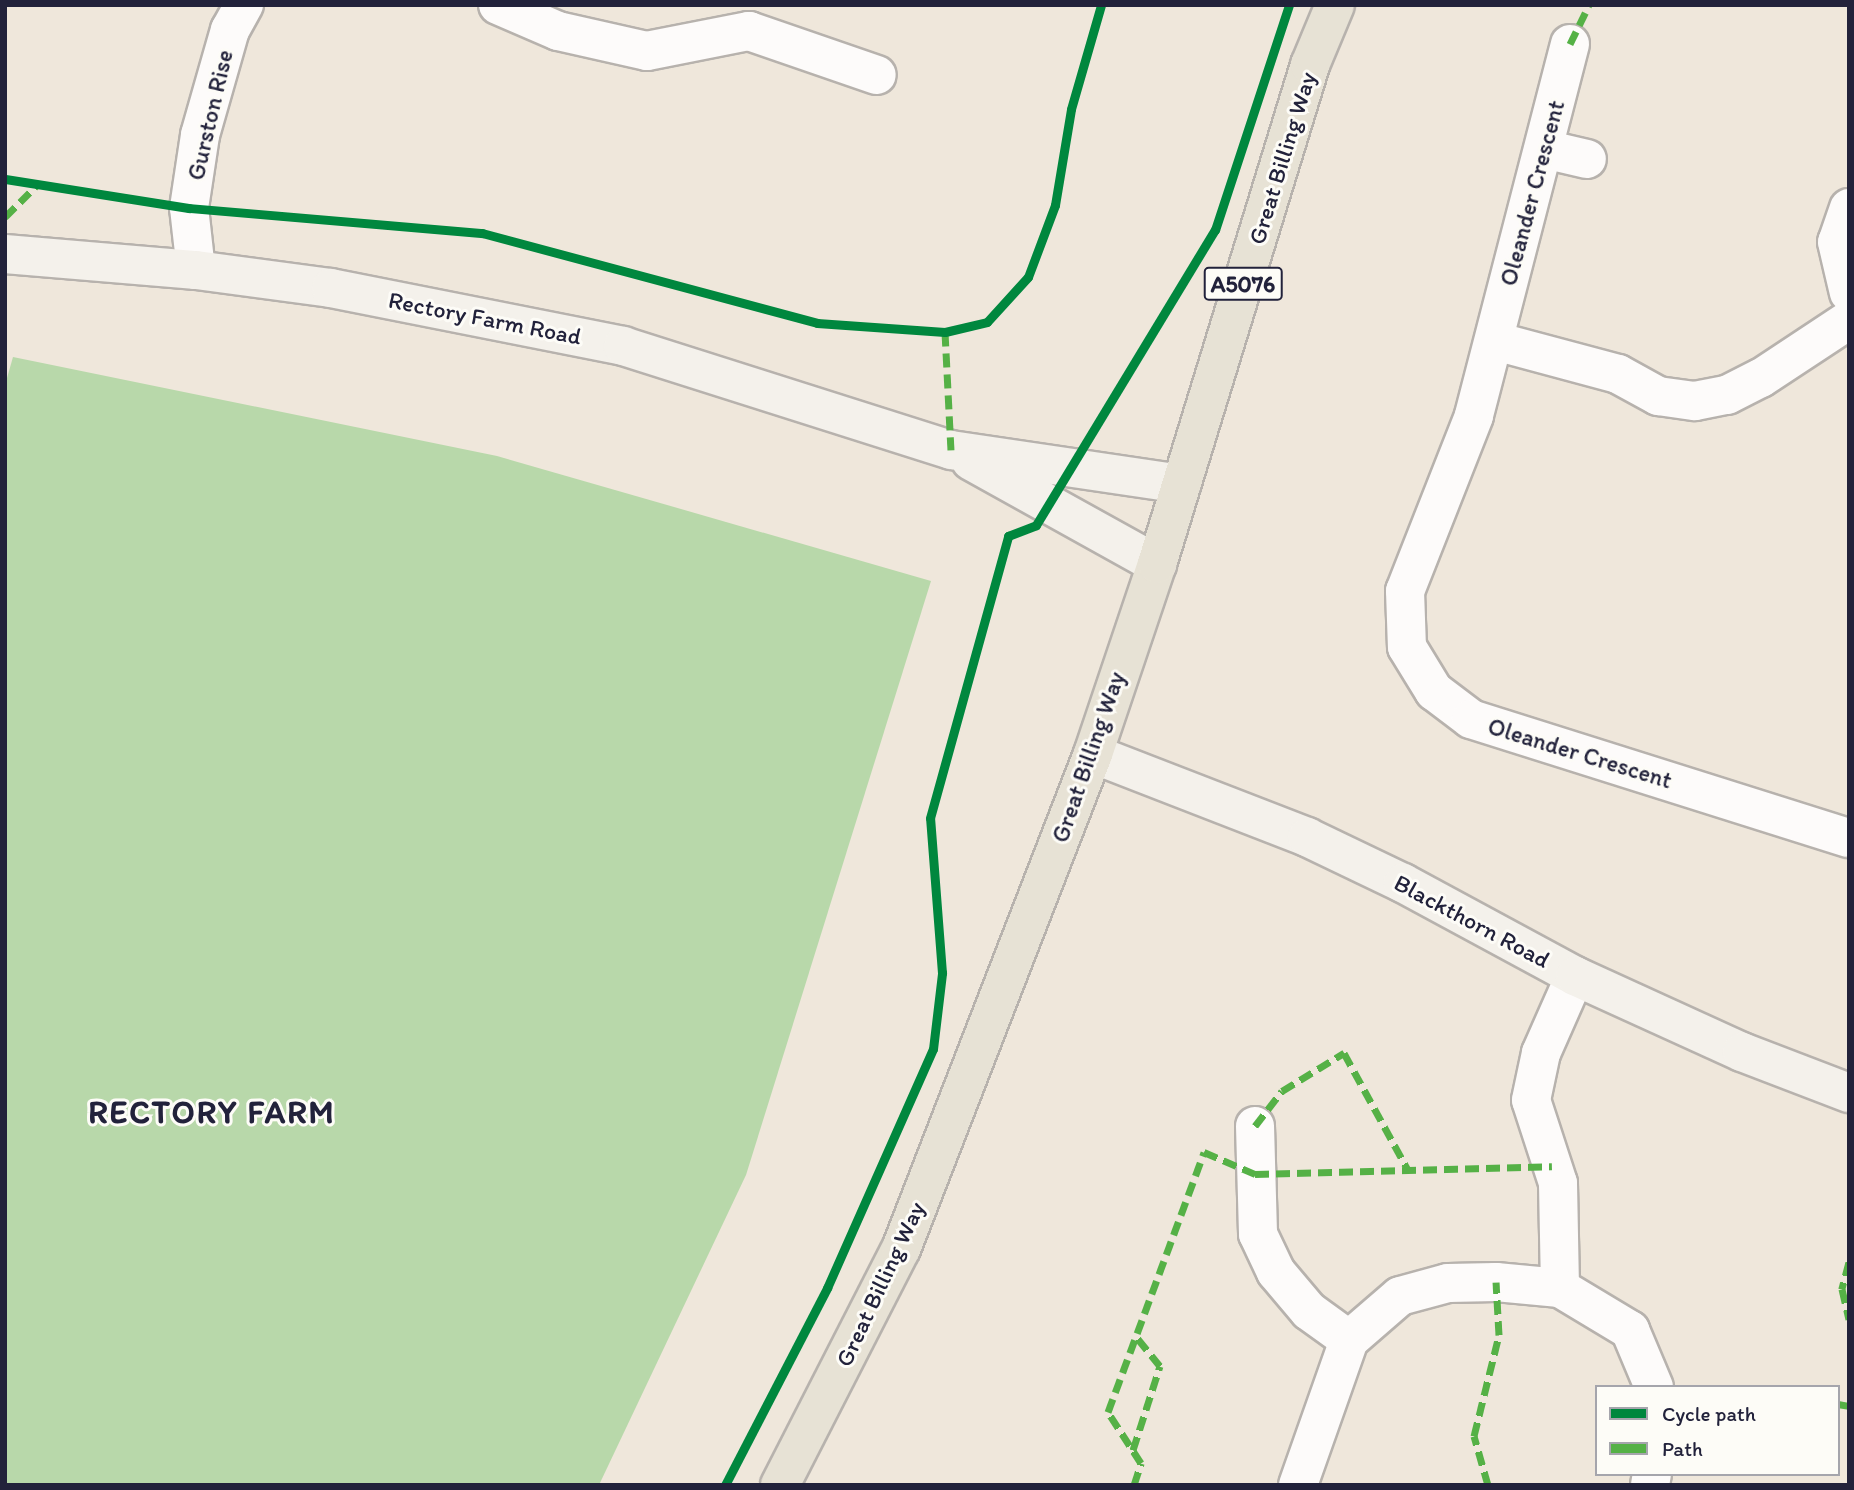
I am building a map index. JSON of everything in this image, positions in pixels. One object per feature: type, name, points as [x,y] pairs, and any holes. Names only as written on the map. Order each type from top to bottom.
[{"type":"main road","name":"Great Billing Way","points":[[780,1485],[901,1249],[1093,754],[1157,564],[1310,65],[1335,5]]},
{"type":"street","name":"Gurston Rise","points":[[196,270],[189,208],[200,135],[230,30],[244,5]]},
{"type":"street","points":[[498,5],[558,31],[648,51],[752,18],[877,75]]},
{"type":"street","name":"Oleander Crescent","points":[[1570,44],[1474,416],[1405,591],[1407,647],[1434,691],[1471,719],[1536,743],[1785,815],[1849,838]]},
{"type":"street","points":[[1544,149],[1587,159]]},
{"type":"street","points":[[1849,208],[1837,242],[1849,293]]},
{"type":"street","name":"Rectory Farm Road","points":[[5,254],[196,270],[331,288],[624,346],[951,450],[1182,484]]},
{"type":"street","points":[[1494,341],[1618,374],[1658,396],[1695,401],[1727,395],[1761,379],[1849,320]]},
{"type":"street","name":"Rectory Farm Road","points":[[951,450],[1157,564]]},
{"type":"street","name":"Blackthorn Road","points":[[1093,754],[1307,836],[1403,883],[1575,976],[1742,1052],[1848,1090]]},
{"type":"street","points":[[1560,1288],[1558,1183],[1531,1100],[1541,1054],[1575,976]]},
{"type":"street","points":[[1255,1126],[1258,1234],[1276,1272],[1309,1311],[1349,1340]]},
{"type":"street","points":[[1298,1485],[1349,1340],[1400,1296],[1448,1283],[1496,1282],[1560,1288],[1630,1330],[1653,1385]]},
{"type":"green space","points":[[13,357],[497,456],[931,581],[746,1175],[599,1485],[5,1485],[5,385]]},
{"type":"marked path","points":[[1570,44],[1589,5]]},
{"type":"marked path","points":[[5,217],[37,185]]},
{"type":"marked path","points":[[945,332],[951,450]]},
{"type":"marked path","points":[[1255,1126],[1282,1091],[1344,1053],[1408,1170]]},
{"type":"marked path","points":[[1134,1485],[1141,1463],[1108,1412],[1204,1152],[1255,1174],[1552,1166]]},
{"type":"marked path","points":[[1849,1262],[1842,1289],[1849,1319]]},
{"type":"marked path","points":[[1488,1485],[1474,1436],[1499,1335],[1496,1282]]},
{"type":"marked path","points":[[1133,1450],[1160,1366],[1136,1336]]},
{"type":"marked path","points":[[1840,1404],[1849,1406]]},
{"type":"cycle path","points":[[5,179],[189,208],[482,233],[817,323],[945,332],[987,322],[1028,277],[1055,205],[1071,109],[1101,5]]},
{"type":"cycle path","points":[[725,1485],[827,1288],[933,1049],[942,973],[930,818],[1008,536],[1036,525],[1215,230],[1289,5]]},
{"type":"district","name":"RECTORY FARM","points":[[212,1112]]}]
